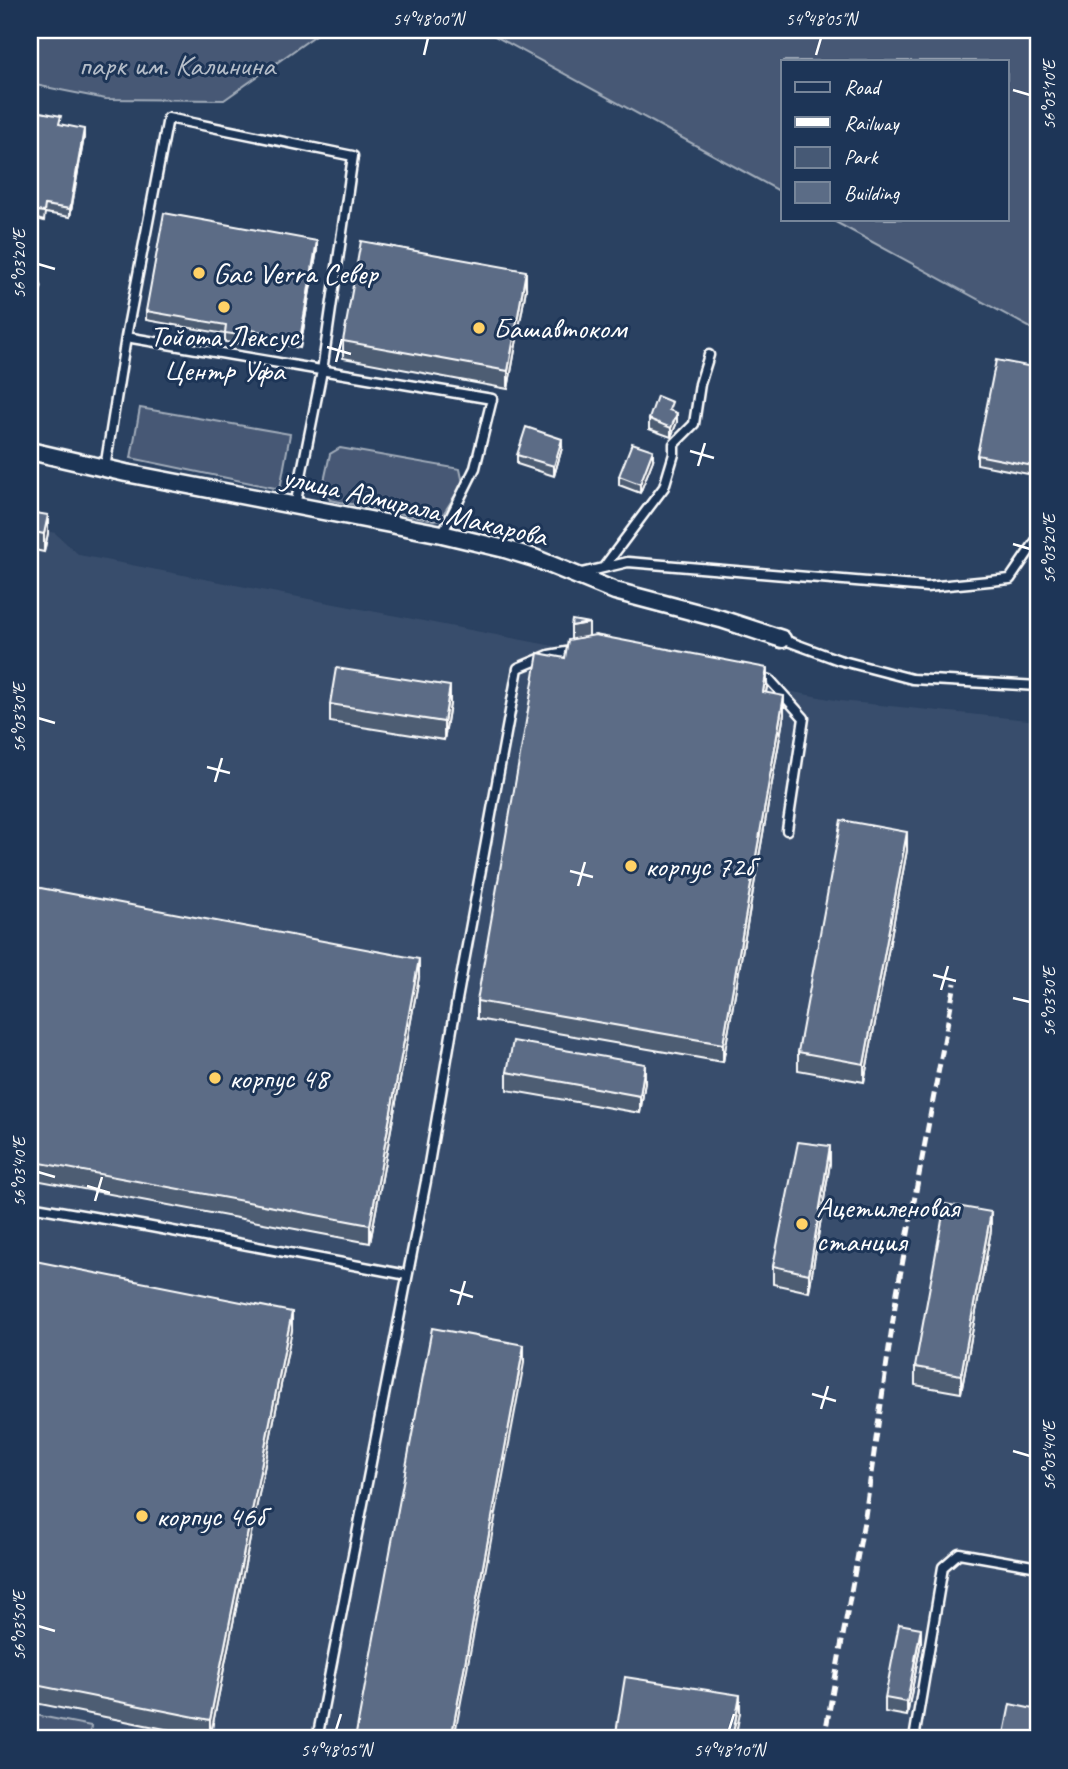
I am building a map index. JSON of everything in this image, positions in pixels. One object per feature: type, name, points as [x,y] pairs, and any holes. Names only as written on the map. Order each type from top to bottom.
[{"type":"street","name":"улица Адмирала Макарова","points":[[30,451],[505,549],[615,591],[721,619],[782,639]]},
{"type":"lane","points":[[105,468],[126,337],[168,118],[353,156],[322,371],[295,506]]},
{"type":"lane","points":[[126,337],[492,400],[475,468],[442,534]]},
{"type":"lane","points":[[604,567],[664,487],[674,454],[674,444],[694,424],[700,384],[709,355]]},
{"type":"lane","points":[[575,575],[628,562],[926,587],[1010,579],[1038,538]]},
{"type":"lane","points":[[782,639],[839,660],[912,679],[1038,686]]},
{"type":"lane","points":[[317,1739],[407,1275],[518,668],[549,655],[583,648]]},
{"type":"lane","points":[[743,675],[770,680],[804,718],[787,830]]},
{"type":"lane","points":[[30,1206],[407,1275]]},
{"type":"lane","points":[[914,1739],[943,1567],[959,1553],[1038,1567]]},
{"type":"shaded area","points":[[30,527],[55,533],[79,555],[840,701],[1038,721],[1038,1739],[30,1739]]},
{"type":"green space","name":"парк им. Калинина","points":[[30,30],[323,30],[224,100],[106,99],[30,84]]},
{"type":"green space","points":[[484,30],[1038,30],[1038,332],[832,220],[1009,220],[1009,60],[781,60],[781,192]]},
{"type":"green space","points":[[140,408],[290,434],[280,489],[131,458]]},
{"type":"green space","points":[[340,448],[460,469],[463,483],[440,519],[434,520],[330,500],[323,486],[330,454]]},
{"type":"green space","points":[[30,1714],[91,1726],[89,1739],[30,1739]]},
{"type":"building","points":[[30,110],[61,116],[59,124],[84,129],[70,209],[45,205],[44,212],[37,211],[30,249]]},
{"type":"building","points":[[164,213],[317,241],[300,339],[241,328],[239,335],[225,333],[226,325],[146,311]]},
{"type":"building","points":[[361,241],[526,271],[508,371],[343,341]]},
{"type":"building","points":[[996,360],[1038,368],[1038,467],[977,455]]},
{"type":"building","points":[[657,396],[672,402],[669,410],[677,413],[671,428],[649,419]]},
{"type":"building","points":[[526,427],[562,439],[554,466],[517,455]]},
{"type":"building","points":[[632,443],[653,450],[640,484],[619,476]]},
{"type":"building","points":[[30,512],[48,515],[44,534],[30,531]]},
{"type":"building","points":[[572,620],[589,623],[571,626]]},
{"type":"building","name":"корпус 72б","points":[[595,635],[767,668],[763,692],[784,696],[723,1044],[477,1001],[538,653],[565,658],[568,640]]},
{"type":"building","points":[[336,668],[450,686],[444,722],[330,704]]},
{"type":"building","points":[[841,820],[907,832],[864,1064],[798,1052]]},
{"type":"building","name":"корпус 48","points":[[30,886],[419,959],[370,1225],[30,1161]]},
{"type":"building","points":[[513,1041],[645,1064],[640,1096],[507,1072]]},
{"type":"building","name":"Ацетиленовая станция","points":[[798,1142],[830,1146],[809,1274],[773,1266]]},
{"type":"building","points":[[945,1204],[991,1212],[961,1375],[915,1367]]},
{"type":"building","name":"корпус 46б","points":[[30,1260],[292,1312],[210,1720],[30,1684]]},
{"type":"building","points":[[432,1328],[524,1345],[451,1739],[355,1739]]},
{"type":"building","points":[[899,1624],[921,1628],[907,1702],[885,1698]]},
{"type":"building","points":[[625,1677],[740,1695],[732,1739],[615,1739]]},
{"type":"building","points":[[1010,1704],[1038,1710],[1035,1739],[1003,1739]]},
{"type":"railway","points":[[824,1739],[865,1516],[897,1292],[955,983]]},
{"type":"place","name":"Gac Verra Север","points":[[199,273]]},
{"type":"place","name":"Тойота Лексус Центр Уфа","points":[[224,307]]},
{"type":"place","name":"Башавтоком","points":[[479,328]]},
{"type":"place","name":"корпус 72б","points":[[631,866]]},
{"type":"place","name":"корпус 48","points":[[215,1078]]},
{"type":"place","name":"Ацетиленовая станция","points":[[802,1224]]},
{"type":"place","name":"корпус 46б","points":[[142,1516]]}]
